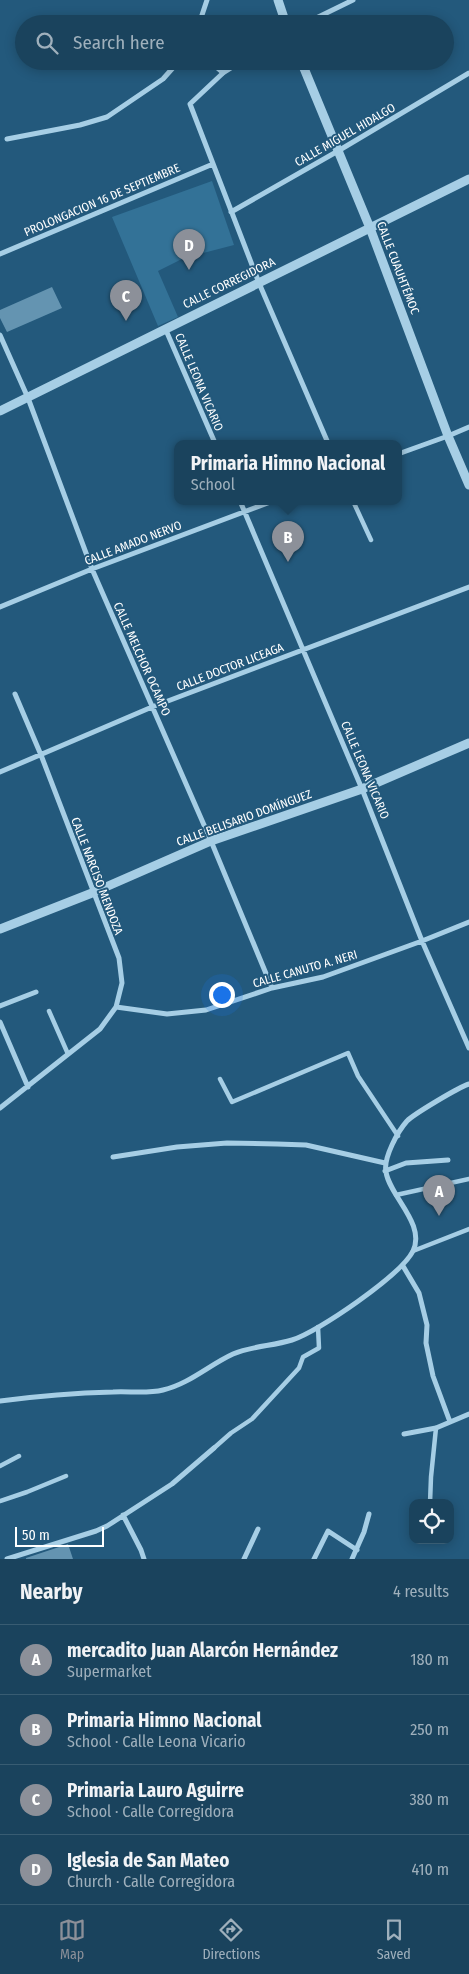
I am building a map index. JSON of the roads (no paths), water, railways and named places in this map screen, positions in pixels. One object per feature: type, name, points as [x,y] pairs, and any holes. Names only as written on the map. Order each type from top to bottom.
[{"type":"street","points":[[202,15],[206,0]]},
{"type":"street","points":[[278,0],[283,15]]},
{"type":"street","points":[[322,15],[353,0]]},
{"type":"street","points":[[7,139],[80,125],[107,117],[163,79],[171,70]]},
{"type":"street","points":[[220,70],[224,73]]},
{"type":"street","points":[[228,70],[190,104],[259,283],[327,440]]},
{"type":"street","name":"CALLE CUAUHTÉMOC","points":[[305,70],[370,228],[448,436],[469,485]]},
{"type":"street","name":"CALLE MIGUEL HIDALGO","points":[[231,212],[469,73]]},
{"type":"street","name":"PROLONGACION 16 DE SEPTIEMBRE","points":[[0,254],[213,164]]},
{"type":"street","name":"CALLE CORREGIDORA","points":[[0,411],[469,179]]},
{"type":"street","name":"CALLE LEONA VICARIO","points":[[165,328],[214,440]]},
{"type":"street","name":"CALLE MELCHOR OCAMPO","points":[[0,335],[28,398],[92,569],[211,841],[272,988]]},
{"type":"street","points":[[402,453],[469,427]]},
{"type":"street","name":"CALLE LEONA VICARIO","points":[[242,505],[362,788],[422,941],[469,1048]]},
{"type":"street","name":"CALLE AMADO NERVO","points":[[0,607],[92,569],[263,505]]},
{"type":"street","points":[[356,505],[372,540]]},
{"type":"street","name":"CALLE DOCTOR LICEAGA","points":[[0,772],[152,707],[469,587]]},
{"type":"street","name":"CALLE NARCISO MENDOZA","points":[[15,694],[41,755],[92,894],[119,958],[122,982],[116,1007]]},
{"type":"street","name":"CALLE BELISARIO DOMÍNGUEZ","points":[[0,929],[92,894],[211,841],[362,788],[469,742]]},
{"type":"street","name":"CALLE CANUTO A. NERI","points":[[116,1007],[167,1014],[206,1010],[272,988],[323,977],[469,922]]},
{"type":"street","points":[[0,1006],[36,992]]},
{"type":"street","points":[[0,1108],[100,1029],[116,1007]]},
{"type":"street","points":[[48,1011],[68,1054]]},
{"type":"street","points":[[0,1022],[28,1087]]},
{"type":"street","points":[[220,1079],[232,1102],[348,1053],[358,1076],[398,1136]]},
{"type":"street","points":[[0,1401],[51,1395],[161,1390],[195,1377],[234,1354],[292,1340],[318,1328],[377,1288],[404,1266],[413,1251],[416,1241],[413,1225],[388,1181],[385,1163],[390,1149],[408,1120],[469,1084]]},
{"type":"street","points":[[113,1157],[227,1143],[278,1144],[306,1145],[385,1163]]},
{"type":"street","points":[[385,1170],[406,1163],[448,1160]]},
{"type":"street","points":[[396,1195],[469,1178]]},
{"type":"street","points":[[413,1251],[469,1229]]},
{"type":"street","points":[[404,1266],[419,1293],[426,1325],[426,1343],[433,1376],[450,1422]]},
{"type":"street","points":[[7,1559],[96,1531],[172,1484],[231,1433],[252,1419],[299,1368],[303,1357],[319,1348],[318,1328]]},
{"type":"street","points":[[404,1434],[436,1428],[469,1414]]},
{"type":"street","points":[[430,1499],[436,1428]]},
{"type":"street","points":[[0,1466],[19,1456]]},
{"type":"street","points":[[0,1501],[66,1476]]},
{"type":"street","points":[[352,1559],[364,1532],[369,1514]]},
{"type":"street","points":[[123,1515],[144,1559]]},
{"type":"street","points":[[244,1559],[258,1529]]},
{"type":"street","points":[[314,1559],[328,1531],[357,1550]]},
{"type":"place","name":"Iglesia de San Mateo","points":[[189,270]]},
{"type":"place","name":"Primaria Lauro Aguirre","points":[[126,321]]},
{"type":"place","name":"Primaria Himno Nacional","points":[[288,562]]},
{"type":"place","name":"mercadito Juan Alarcón Hernández","points":[[439,1216]]}]
